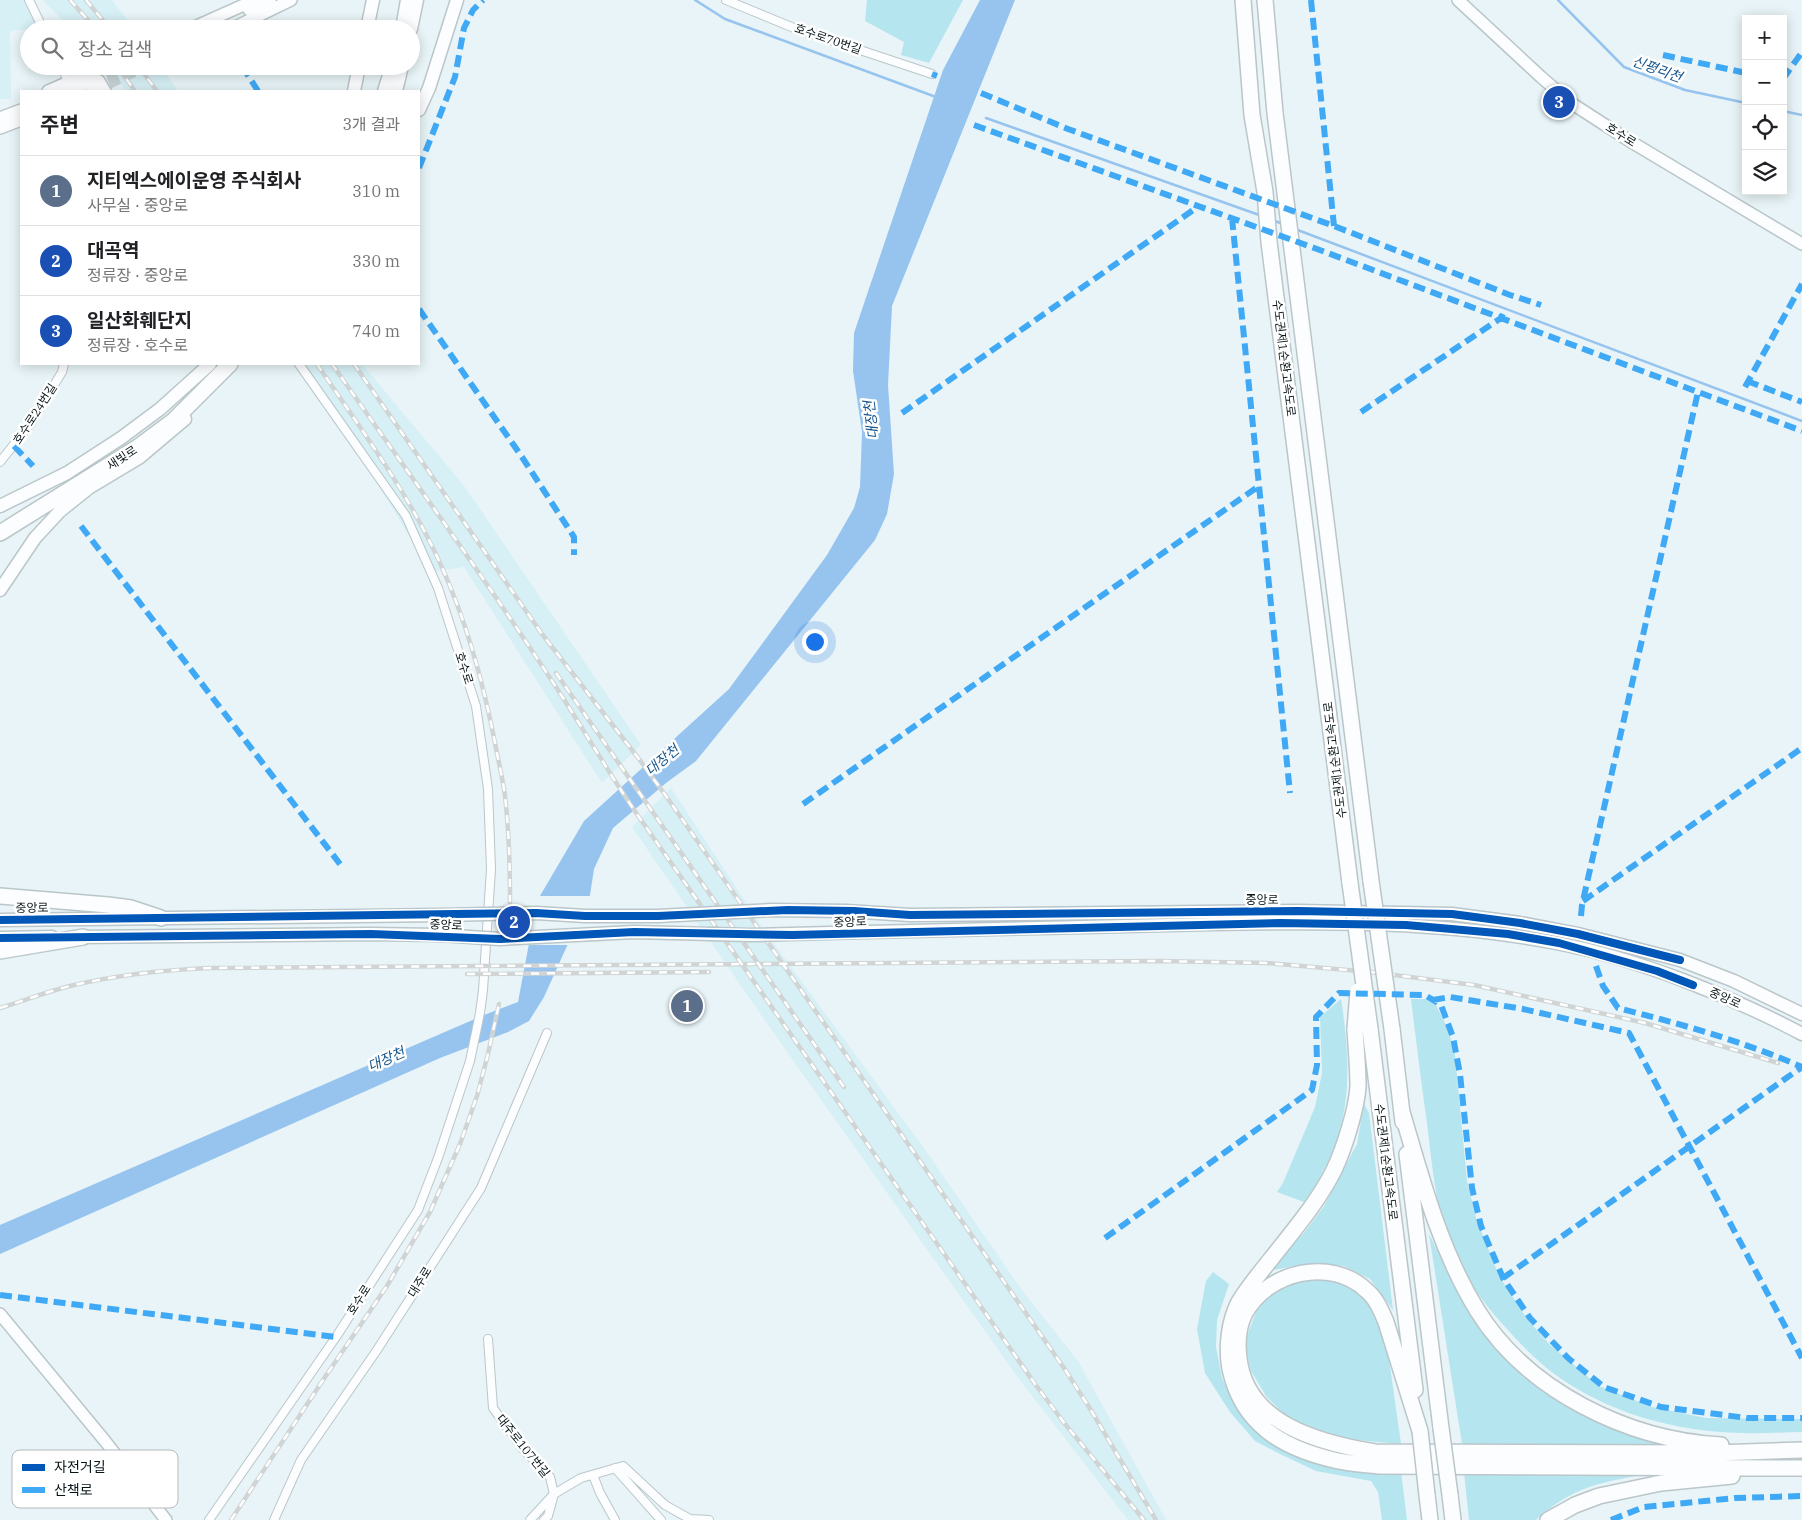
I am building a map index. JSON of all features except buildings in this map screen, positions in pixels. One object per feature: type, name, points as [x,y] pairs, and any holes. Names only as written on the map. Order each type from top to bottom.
[{"type":"highway","name":"수도권제1순환고속도로","points":[[1243,0],[1252,115],[1265,192],[1269,242],[1360,957],[1363,1029],[1420,1431],[1430,1520]]},
{"type":"highway","name":"수도권제1순환고속도로","points":[[1265,0],[1275,113],[1453,1520]]},
{"type":"highway","name":"새빛로","points":[[0,523],[137,438],[173,409],[214,365]]},
{"type":"highway","name":"새빛로","points":[[0,533],[138,447],[173,421],[230,365]]},
{"type":"highway","points":[[0,896],[108,904],[131,908],[161,918]]},
{"type":"highway","points":[[0,951],[83,937]]},
{"type":"highway","points":[[1363,1029],[1358,1088],[1353,1116],[1334,1169],[1300,1223],[1256,1277],[1239,1303],[1230,1328],[1228,1359],[1233,1383],[1246,1410],[1276,1438],[1304,1450],[1335,1461],[1380,1466],[1802,1468]]},
{"type":"highway","points":[[1402,1112],[1432,1211],[1452,1264],[1478,1312],[1498,1338],[1520,1361],[1573,1402],[1636,1430],[1714,1444],[1802,1450]]},
{"type":"highway","points":[[1420,1431],[1379,1305],[1368,1291],[1355,1281],[1339,1274],[1321,1271],[1302,1272],[1285,1277],[1268,1288],[1245,1313],[1238,1344],[1244,1380],[1264,1408],[1280,1421],[1301,1433],[1322,1441],[1375,1452],[1716,1453],[1802,1450]]},
{"type":"highway","points":[[1548,1520],[1575,1505],[1599,1496],[1661,1483],[1725,1477],[1775,1468]]},
{"type":"main road","points":[[210,20],[255,0]]},
{"type":"main road","points":[[229,20],[270,0]]},
{"type":"main road","points":[[249,20],[292,0]]},
{"type":"main road","points":[[266,20],[272,17],[292,0]]},
{"type":"main road","points":[[369,20],[373,0]]},
{"type":"main road","points":[[404,20],[407,0]]},
{"type":"main road","points":[[413,20],[417,0]]},
{"type":"main road","points":[[420,108],[429,88],[457,0]]},
{"type":"main road","name":"호수로","points":[[1458,0],[1541,77],[1571,102],[1626,138],[1802,244]]},
{"type":"main road","points":[[52,90],[67,86],[88,75]]},
{"type":"main road","points":[[67,86],[96,89],[99,81],[91,75]]},
{"type":"main road","points":[[354,90],[357,75]]},
{"type":"main road","points":[[384,90],[389,75]]},
{"type":"main road","points":[[396,90],[400,75]]},
{"type":"main road","points":[[0,118],[20,110]]},
{"type":"main road","points":[[0,128],[20,120]]},
{"type":"main road","points":[[0,506],[67,473],[120,438],[160,409],[209,365]]},
{"type":"main road","points":[[0,590],[35,538],[60,511],[90,487],[140,457],[179,426],[220,384],[230,365]]},
{"type":"main road","name":"중앙로","points":[[0,920],[536,913],[585,916],[658,916],[772,910],[846,911],[910,915],[1298,911],[1452,914],[1520,923],[1578,934],[1680,960],[1734,981],[1802,1014]]},
{"type":"main road","name":"중앙로","points":[[0,938],[361,934],[500,939],[634,932],[750,935],[1280,923],[1406,925],[1454,928],[1525,937],[1559,943],[1605,955],[1657,971],[1717,994],[1802,1034]]},
{"type":"main road","points":[[0,1314],[111,1450]]},
{"type":"main road","points":[[157,1508],[166,1520]]},
{"type":"street","points":[[29,0],[39,20]]},
{"type":"street","name":"호수로70번길","points":[[726,0],[794,28],[932,74]]},
{"type":"street","name":"호수로24번길","points":[[0,462],[31,423],[62,372],[64,365]]},
{"type":"street","name":"호수로","points":[[209,1520],[336,1337],[418,1210],[438,1158],[470,1061],[480,1013],[491,869],[488,789],[476,706],[438,588],[406,516],[300,365]]},
{"type":"street","name":"대주로","points":[[274,1520],[301,1460],[377,1350],[481,1188],[547,1033]]},
{"type":"street","name":"대주로107번길","points":[[488,1340],[493,1408],[523,1449],[550,1477],[554,1494],[548,1516],[544,1520]]},
{"type":"street","points":[[661,1520],[615,1468],[623,1466],[665,1505],[690,1519],[709,1520]]},
{"type":"street","name":"대주로107번길","points":[[530,1520],[554,1494],[581,1478],[615,1468]]},
{"type":"street","points":[[593,1475],[600,1493],[615,1520]]},
{"type":"shaded area","points":[[0,0],[23,0],[33,20],[20,20],[20,30],[10,31],[11,99],[0,99]]},
{"type":"shaded area","points":[[43,0],[112,0],[127,20],[62,20]]},
{"type":"shaded area","points":[[867,0],[963,0],[929,63],[901,55],[904,42],[865,21]]},
{"type":"shaded area","points":[[113,75],[166,75],[177,90],[125,90]]},
{"type":"shaded area","points":[[306,365],[363,365],[465,487],[641,745],[602,783],[464,567],[431,572]]},
{"type":"shaded area","points":[[671,788],[766,933],[926,1151],[1021,1289],[1078,1361],[1166,1520],[1128,1520],[1016,1375],[759,1012],[632,827]]},
{"type":"shaded area","points":[[1341,999],[1347,1054],[1345,1105],[1332,1153],[1320,1178],[1304,1202],[1277,1192],[1283,1183],[1315,1107],[1322,1073],[1320,1017]]},
{"type":"shaded area","points":[[1411,999],[1426,999],[1436,1005],[1448,1029],[1455,1055],[1467,1181],[1476,1218],[1499,1276],[1528,1320],[1549,1344],[1599,1386],[1652,1407],[1706,1418],[1802,1419],[1802,1432],[1717,1432],[1692,1429],[1643,1418],[1596,1399],[1574,1387],[1541,1363],[1512,1335],[1487,1306],[1469,1280],[1454,1253],[1443,1223],[1433,1173]]},
{"type":"shaded area","points":[[1364,1104],[1369,1113],[1393,1310],[1370,1279],[1344,1266],[1320,1264],[1273,1270],[1257,1285],[1280,1256],[1304,1233],[1324,1206],[1357,1144]]},
{"type":"shaded area","points":[[1429,1234],[1462,1300],[1489,1336],[1525,1373],[1672,1444],[1462,1444]]},
{"type":"shaded area","points":[[1213,1272],[1229,1284],[1217,1320],[1216,1347],[1222,1378],[1234,1404],[1253,1424],[1282,1445],[1401,1471],[1407,1520],[1382,1520],[1378,1492],[1371,1481],[1316,1471],[1280,1454],[1255,1441],[1230,1412],[1205,1373],[1197,1329],[1206,1281]]},
{"type":"shaded area","points":[[1327,1277],[1358,1289],[1375,1312],[1384,1333],[1401,1444],[1323,1434],[1287,1417],[1266,1396],[1250,1369],[1245,1341],[1256,1312],[1267,1296],[1285,1284],[1305,1278]]},
{"type":"shaded area","points":[[1665,1471],[1617,1480],[1582,1490],[1566,1497],[1536,1520],[1469,1520],[1464,1472]]},
{"type":"water","name":"대장천","points":[[980,0],[1015,0],[892,306],[888,385],[894,474],[887,514],[875,540],[696,761],[666,783],[613,828],[594,869],[590,895],[544,997],[529,1021],[508,1032],[440,1058],[0,1254],[0,1225],[484,1015],[518,1002],[537,901],[584,821],[729,689],[827,555],[854,508],[860,487],[862,432],[853,371],[854,333],[943,70]]},
{"type":"pier","points":[[537,896],[592,896],[570,945],[526,945],[534,900]]},
{"type":"waterway","points":[[695,0],[725,19],[936,97]]},
{"type":"waterway","name":"신평리천","points":[[1558,0],[1624,67],[1685,90],[1742,102]]},
{"type":"waterway","name":"신평리천","points":[[1787,112],[1802,115]]},
{"type":"waterway","points":[[986,118],[1262,216]]},
{"type":"waterway","points":[[1272,220],[1283,224]]},
{"type":"waterway","points":[[1295,229],[1802,421]]},
{"type":"tunnel","points":[[91,82],[106,75]]},
{"type":"tunnel","points":[[94,90],[127,75]]},
{"type":"railway","points":[[70,0],[88,20]]},
{"type":"railway","points":[[86,0],[103,20]]},
{"type":"railway","points":[[123,75],[134,90]]},
{"type":"railway","points":[[145,75],[156,90]]},
{"type":"railway","points":[[318,365],[383,461],[413,511],[450,585],[480,677],[503,784],[508,836],[510,902]]},
{"type":"railway","points":[[333,365],[500,603],[639,817],[1035,1384],[1065,1424],[1144,1520]]},
{"type":"railway","points":[[355,365],[542,634],[666,796],[1064,1368],[1156,1520]]},
{"type":"railway","points":[[556,673],[844,1087]]},
{"type":"railway","points":[[0,1008],[61,988],[87,982],[157,972],[210,968],[1158,961],[1267,963],[1370,972],[1474,985],[1645,1023],[1778,1063]]},
{"type":"railway","points":[[467,974],[709,972]]},
{"type":"railway","points":[[231,1520],[387,1286],[430,1212],[460,1144],[477,1096],[499,1004]]},
{"type":"marked path","points":[[420,165],[455,77],[464,28],[473,10],[483,0]]},
{"type":"marked path","points":[[1311,0],[1334,226]]},
{"type":"marked path","points":[[1787,73],[1802,52]]},
{"type":"marked path","points":[[1663,55],[1742,72]]},
{"type":"marked path","points":[[932,74],[937,76]]},
{"type":"marked path","points":[[248,75],[257,90]]},
{"type":"marked path","points":[[981,93],[1068,129],[1334,226],[1510,295],[1541,305]]},
{"type":"marked path","points":[[974,125],[1317,249],[1802,431]]},
{"type":"marked path","points":[[902,413],[1199,206]]},
{"type":"marked path","points":[[1232,218],[1290,793]]},
{"type":"marked path","points":[[1745,387],[1802,284]]},
{"type":"marked path","points":[[420,310],[522,457],[574,537],[574,555]]},
{"type":"marked path","points":[[1361,412],[1501,318],[1503,314]]},
{"type":"marked path","points":[[1747,381],[1802,402]]},
{"type":"marked path","points":[[1581,916],[1698,392]]},
{"type":"marked path","points":[[14,446],[33,466]]},
{"type":"marked path","points":[[803,804],[1259,486]]},
{"type":"marked path","points":[[81,526],[343,868]]},
{"type":"marked path","points":[[1583,901],[1802,748]]},
{"type":"marked path","points":[[1596,966],[1603,986],[1618,1008],[1711,1034],[1757,1049],[1802,1067]]},
{"type":"marked path","points":[[1105,1238],[1312,1090],[1317,1065],[1316,1017],[1339,993],[1425,995],[1441,1005],[1453,1037],[1460,1074],[1472,1188],[1481,1226],[1503,1278],[1530,1318],[1568,1358],[1604,1387],[1661,1407],[1747,1418],[1802,1418]]},
{"type":"marked path","points":[[1433,1000],[1450,997],[1523,1009],[1629,1033],[1802,1358]]},
{"type":"marked path","points":[[1503,1278],[1802,1067]]},
{"type":"marked path","points":[[0,1295],[336,1337]]},
{"type":"marked path","points":[[1611,1520],[1644,1507],[1735,1498],[1802,1496]]},
{"type":"cycle path","points":[[0,920],[536,913],[585,916],[658,916],[788,910],[854,911],[910,915],[1298,911],[1452,914],[1520,923],[1578,934],[1680,960]]},
{"type":"cycle path","points":[[0,938],[371,934],[500,939],[634,932],[792,935],[1280,923],[1406,925],[1508,934],[1559,943],[1657,971],[1693,985]]},
{"type":"place","name":"일산화훼단지","points":[[1559,102]]},
{"type":"place","name":"대곡역","points":[[514,922]]},
{"type":"place","name":"지티엑스에이운영 주식회사","points":[[687,1006]]}]
